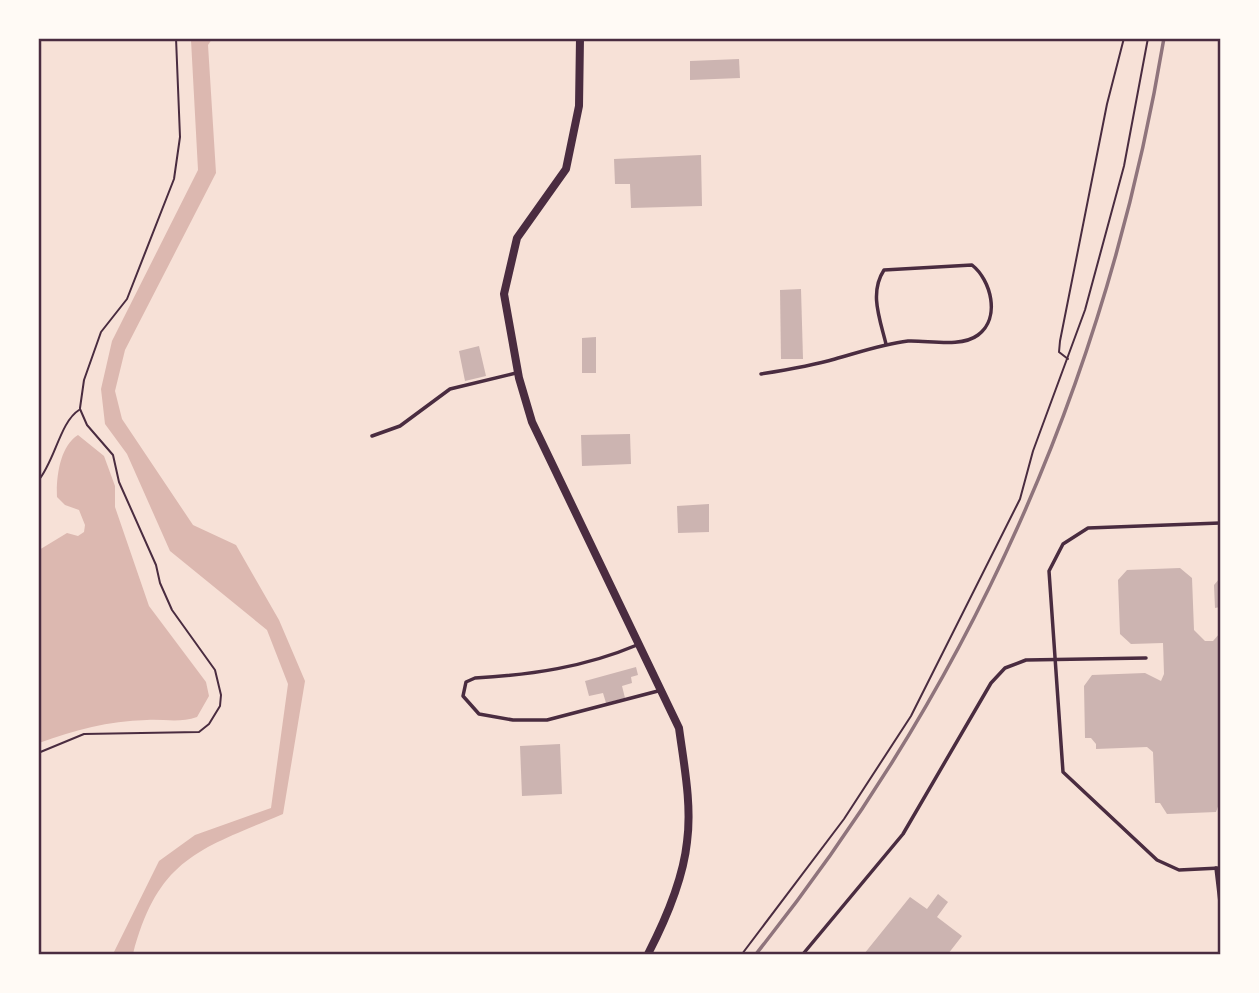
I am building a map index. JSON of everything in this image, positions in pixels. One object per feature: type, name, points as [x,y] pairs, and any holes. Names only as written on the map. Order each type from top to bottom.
[{"type":"street","points":[[580,38],[579,106],[566,169],[517,238],[504,294],[518,373],[532,422],[679,728],[686,783],[687,842],[661,928],[648,954]]},
{"type":"lane","points":[[761,374],[803,368],[886,344],[962,341],[978,335],[987,322],[991,303],[990,287],[983,274],[972,265],[884,270],[877,280],[876,302],[886,344]]},
{"type":"lane","points":[[372,436],[400,426],[450,389],[518,373]]},
{"type":"lane","points":[[1220,523],[1087,528],[1063,544],[1049,571],[1063,772],[1157,860],[1180,870],[1218,868],[1220,902]]},
{"type":"lane","points":[[639,645],[594,662],[550,671],[475,678],[466,682],[463,696],[479,714],[513,720],[547,720],[661,690]]},
{"type":"lane","points":[[803,954],[903,834],[991,682],[1005,668],[1026,660],[1146,658]]},
{"type":"path","points":[[38,753],[84,734],[199,732],[209,724],[220,706],[221,695],[215,670],[172,610],[160,583],[156,565],[119,482],[113,455],[87,425],[80,409],[85,380],[101,332],[127,299],[174,179],[180,137],[176,38]]},
{"type":"path","points":[[1069,360],[1059,352],[1060,341],[1107,104],[1124,38]]},
{"type":"path","points":[[742,954],[844,820],[916,706],[1020,499],[1040,433],[1069,360],[1118,191],[1149,38]]},
{"type":"path","points":[[38,481],[59,445],[71,415],[80,409]]},
{"type":"shaded area","points":[[212,39],[208,45],[216,173],[125,350],[115,391],[122,419],[193,525],[236,545],[279,620],[305,681],[283,814],[228,837],[186,861],[155,897],[143,922],[133,954],[113,954],[159,861],[195,835],[271,808],[288,684],[267,630],[170,551],[127,454],[105,424],[101,389],[112,341],[198,170],[191,40]]},
{"type":"shaded area","points":[[78,435],[104,456],[115,486],[115,507],[149,606],[206,682],[209,696],[197,717],[191,719],[105,724],[39,743],[39,550],[67,533],[78,536],[84,532],[85,525],[79,510],[65,505],[57,497],[58,471],[63,454]]},
{"type":"building","points":[[739,59],[740,78],[690,80],[690,61]]},
{"type":"building","points":[[701,155],[702,206],[631,208],[630,184],[615,184],[614,159]]},
{"type":"building","points":[[801,289],[803,359],[781,359],[780,290]]},
{"type":"building","points":[[596,337],[596,373],[582,373],[582,338]]},
{"type":"building","points":[[479,346],[486,376],[465,381],[459,351]]},
{"type":"building","points":[[630,434],[631,464],[582,466],[581,435]]},
{"type":"building","points":[[709,504],[709,532],[678,533],[677,506]]},
{"type":"building","points":[[1180,568],[1192,578],[1194,630],[1205,641],[1213,641],[1220,633],[1220,801],[1216,812],[1167,814],[1160,803],[1155,803],[1153,752],[1147,747],[1096,749],[1091,738],[1085,738],[1084,686],[1092,675],[1145,673],[1161,681],[1164,674],[1163,643],[1131,644],[1120,634],[1118,580],[1127,570]]},
{"type":"building","points":[[1220,578],[1220,607],[1215,608],[1214,585]]},
{"type":"building","points":[[636,667],[638,675],[631,677],[632,683],[622,686],[625,698],[606,703],[603,693],[589,696],[585,681]]},
{"type":"building","points":[[560,744],[562,794],[522,796],[520,746]]},
{"type":"building","points":[[938,894],[948,902],[937,917],[962,936],[948,954],[864,954],[910,897],[927,909]]},
{"type":"railway","points":[[756,954],[833,851],[903,745],[965,636],[1020,523],[1067,407],[1107,287],[1139,164],[1164,38]]}]
